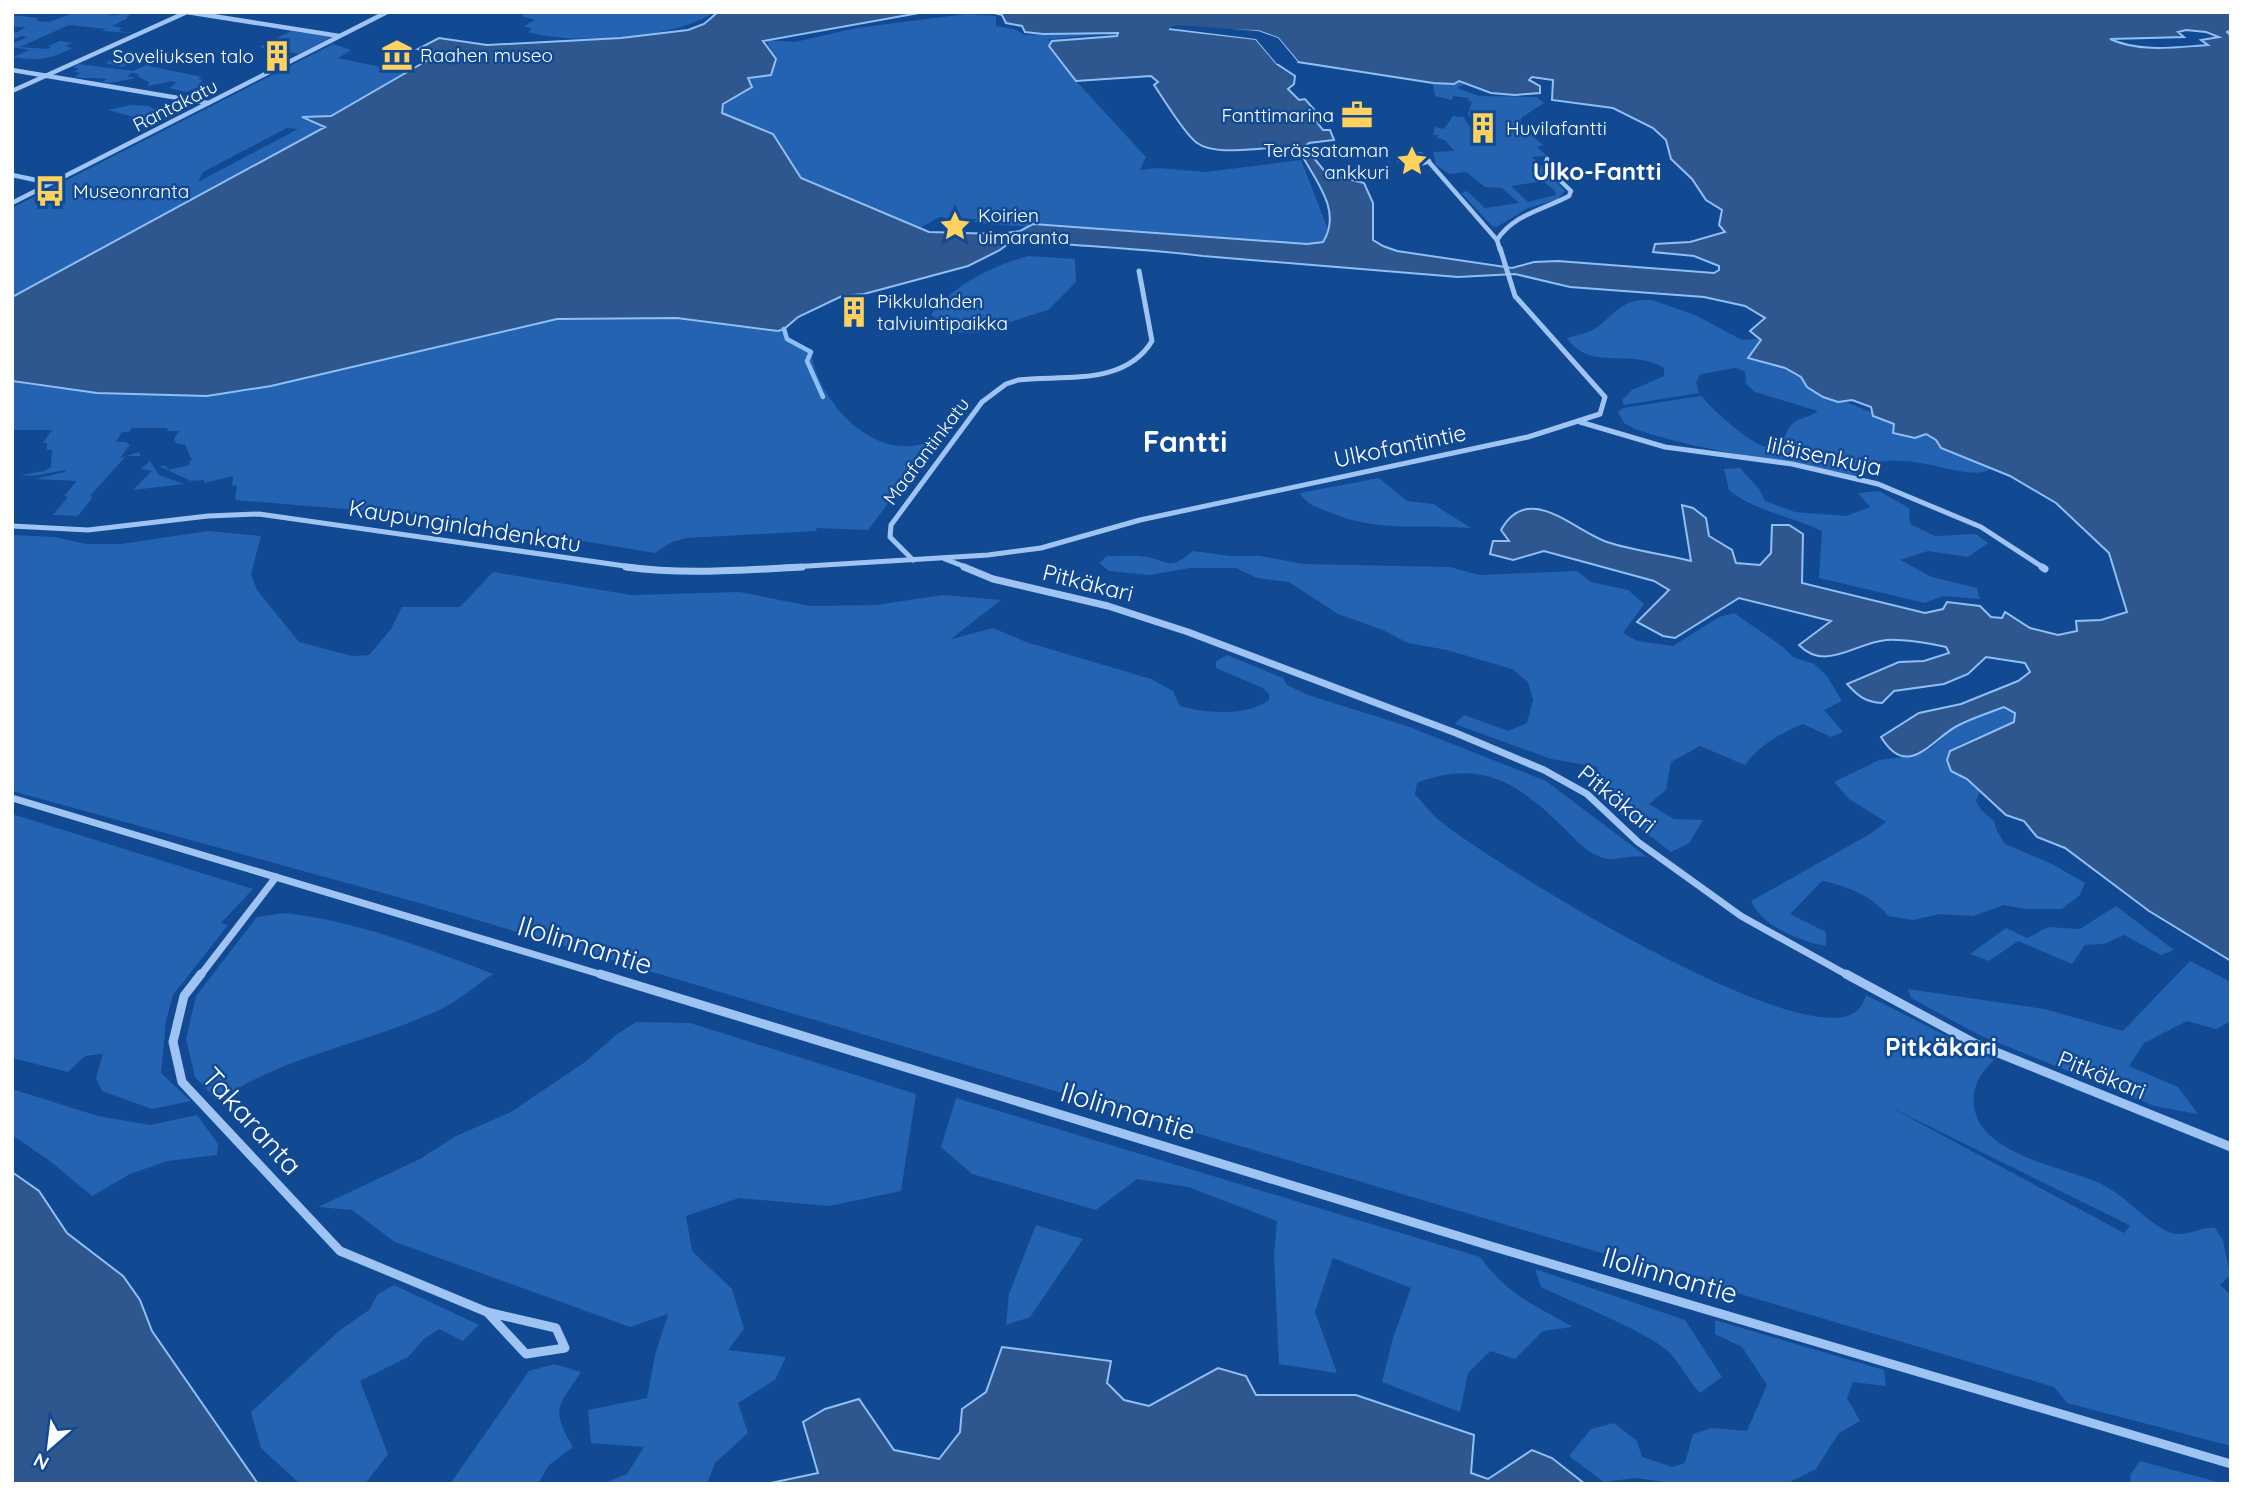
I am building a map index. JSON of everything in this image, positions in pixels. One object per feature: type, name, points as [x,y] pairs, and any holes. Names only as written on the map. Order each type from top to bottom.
[{"type":"street","points":[[12,91],[187,12],[339,37]]},
{"type":"street","name":"Rantakatu","points":[[12,203],[387,12]]},
{"type":"street","points":[[12,70],[208,103]]},
{"type":"street","points":[[1418,154],[1429,159],[1429,162],[1413,166],[1404,164],[1399,158],[1418,154]]},
{"type":"street","points":[[1497,240],[1502,230],[1516,219],[1569,195],[1571,191],[1545,166],[1547,159]]},
{"type":"street","name":"Ulkofantintie","points":[[912,560],[1041,548],[1140,520],[1528,438],[1600,414],[1605,397],[1515,296],[1506,281],[1497,240],[1429,162]]},
{"type":"street","name":"Ulkofantintie","points":[[1413,166],[1439,176]]},
{"type":"street","points":[[12,175],[51,183]]},
{"type":"street","name":"Maafantinkatu","points":[[912,560],[890,537],[891,525],[982,402],[1006,384],[1018,380],[1108,373],[1132,366],[1141,359],[1152,341],[1139,271]]},
{"type":"street","name":"Iiläisenkuja","points":[[1579,422],[1665,447],[1792,464],[1878,484],[1981,527],[2045,569]]},
{"type":"street","name":"Kaupunginlahdenkatu","points":[[12,526],[101,529],[208,516],[259,514],[656,571],[734,571],[912,560]]},
{"type":"street","name":"Pitkäkari","points":[[945,558],[993,579],[1108,606],[1188,632],[1456,733],[1544,770],[1587,794],[1638,842],[1741,916],[1880,993],[1976,1044],[2231,1147]]},
{"type":"street","name":"Ilolinnantie","points":[[12,798],[1560,1267],[2231,1464]]},
{"type":"street","name":"Takaranta","points":[[276,877],[184,996],[173,1042],[182,1082],[340,1251],[486,1312],[556,1328],[565,1348],[526,1354],[486,1312]]},
{"type":"shaded area","points":[[76,12],[113,14],[108,16],[128,13],[128,18],[112,26],[122,28],[119,31],[132,33],[69,25],[20,47],[48,49],[51,47],[48,46],[60,41],[74,43],[65,46],[73,48],[46,58],[13,57],[29,50],[12,47],[12,44],[27,37],[12,40],[12,32],[26,27],[12,27],[12,15],[49,22]]},
{"type":"shaded area","points":[[526,12],[714,12],[697,21],[651,34],[596,39],[528,32],[532,29],[524,26],[535,20],[522,16]]},
{"type":"shaded area","points":[[718,12],[955,12],[919,13],[763,41],[776,59],[771,75],[748,78],[752,87],[723,104],[722,113],[773,134],[801,178],[929,232],[1000,234],[1020,231],[1033,224],[1307,244],[1323,242],[1330,220],[1329,209],[1303,157],[1313,157],[1327,174],[1364,183],[1373,203],[1373,240],[1397,251],[1512,268],[1534,262],[1558,261],[1714,273],[1719,270],[1719,266],[1694,256],[1653,252],[1655,244],[1690,242],[1725,232],[1719,225],[1722,210],[1706,200],[1692,179],[1671,159],[1666,140],[1653,128],[1613,108],[1552,100],[1553,80],[1532,77],[1529,80],[1540,86],[1540,93],[1491,93],[1459,81],[1454,84],[1433,83],[1298,62],[1278,38],[1258,31],[1169,29],[1256,39],[1277,64],[1295,76],[1294,84],[1288,89],[1299,100],[1305,99],[1318,114],[1312,116],[1323,130],[1330,130],[1334,140],[1309,143],[1301,149],[1219,150],[1207,148],[1192,139],[1154,85],[1158,82],[1151,76],[1076,81],[1049,46],[1052,41],[1117,36],[1118,33],[1025,32],[1022,26],[1006,23],[1002,15],[990,12],[2231,12],[2231,30],[2227,32],[2231,36],[2231,961],[2149,911],[2065,848],[2037,837],[2024,821],[2006,815],[1967,779],[1951,771],[1947,760],[1950,751],[2014,722],[2015,713],[2004,707],[1969,720],[1920,753],[1910,756],[1901,756],[1891,750],[1881,737],[1919,713],[1961,704],[2018,681],[2030,672],[2025,663],[1986,657],[1968,674],[1944,684],[1894,691],[1882,703],[1871,701],[1862,698],[1847,684],[1899,662],[1924,661],[1949,653],[1946,647],[1886,640],[1841,654],[1819,656],[1809,653],[1799,645],[1831,621],[1739,598],[1675,638],[1663,636],[1637,622],[1669,590],[1654,581],[1544,551],[1513,560],[1490,554],[1493,541],[1509,541],[1501,530],[1512,516],[1524,510],[1537,509],[1566,520],[1607,542],[1691,561],[1682,505],[1693,508],[1706,518],[1709,536],[1732,550],[1736,563],[1760,565],[1771,553],[1772,525],[1789,525],[1803,534],[1802,583],[1925,613],[1943,609],[1947,602],[1980,606],[1991,617],[2002,618],[2005,612],[2030,628],[2058,635],[2077,631],[2076,621],[2101,620],[2127,612],[2109,553],[2056,503],[2010,476],[1941,448],[1936,440],[1926,434],[1915,438],[1893,433],[1894,424],[1873,416],[1871,407],[1852,400],[1838,402],[1823,397],[1807,387],[1801,377],[1785,368],[1748,358],[1761,340],[1750,331],[1765,318],[1745,306],[1704,297],[1570,287],[1515,274],[1458,277],[1038,242],[1032,238],[1017,237],[1000,250],[968,266],[864,294],[842,296],[798,317],[778,331],[677,318],[557,319],[271,386],[207,396],[97,393],[12,381],[12,297],[325,127],[302,117],[331,116],[440,53],[418,49],[439,38],[487,45],[621,38],[688,30],[704,24]],"holes":[[[2186,30],[2206,32],[2219,37],[2201,40],[2208,45],[2159,48],[2134,46],[2110,39],[2184,37],[2178,32]]]},
{"type":"shaded area","points":[[966,14],[996,16],[996,26],[1014,29],[1025,35],[1111,33],[1044,40],[1052,41],[1049,46],[1076,81],[1146,157],[1140,170],[1157,168],[1206,172],[1301,160],[1329,232],[1323,241],[1307,244],[988,224],[940,217],[920,228],[801,178],[773,134],[722,113],[722,104],[752,87],[747,78],[776,59],[766,40],[795,42],[856,28]]},
{"type":"shaded area","points":[[291,31],[332,37],[299,54],[259,47]]},
{"type":"shaded area","points":[[333,44],[351,50],[338,58],[408,73],[331,116],[302,119],[325,127],[12,297],[12,208]],"holes":[[[287,128],[298,129],[198,182],[203,172]]]},
{"type":"shaded area","points":[[130,51],[166,57],[149,66],[202,77],[198,79],[203,80],[200,83],[206,84],[186,92],[169,88],[176,83],[173,81],[148,86],[149,82],[137,76],[139,74],[132,73],[127,76],[136,78],[110,83],[102,82],[107,79],[74,77],[81,73],[74,72],[79,69],[73,67],[79,64],[133,71],[159,59],[147,56],[122,67],[105,63]]},
{"type":"shaded area","points":[[1459,81],[1467,83],[1457,88],[1479,96],[1537,97],[1544,103],[1521,118],[1520,126],[1543,145],[1537,147],[1547,156],[1532,157],[1565,191],[1557,200],[1528,208],[1497,227],[1492,226],[1461,193],[1467,191],[1485,208],[1519,203],[1502,188],[1485,187],[1466,172],[1449,174],[1436,165],[1433,152],[1454,151],[1445,140],[1433,137],[1438,138],[1438,135],[1433,135],[1435,127],[1444,129],[1453,116],[1464,117],[1468,125],[1475,125],[1475,130],[1490,131],[1491,122],[1472,122],[1468,114],[1472,102],[1468,101],[1469,98],[1453,96],[1452,100],[1435,96],[1433,83],[1454,84]],"holes":[[[1543,181],[1556,195],[1528,202],[1511,186]]]},
{"type":"shaded area","points":[[131,105],[148,106],[159,111],[144,120],[108,110]]},
{"type":"shaded area","points":[[1028,256],[1075,259],[1076,282],[1048,310],[975,333],[953,332],[943,328],[931,314],[963,285],[1000,265]]},
{"type":"shaded area","points":[[1652,300],[1695,315],[1742,340],[1766,338],[1757,334],[1757,330],[1764,333],[1781,347],[1779,352],[1766,359],[1766,364],[1800,373],[1811,385],[1827,394],[1958,448],[1992,468],[1981,472],[1966,472],[1893,461],[1874,463],[1857,472],[1858,477],[1690,445],[1635,429],[1624,423],[1618,412],[1623,408],[1701,396],[1737,430],[1769,448],[1780,444],[1793,423],[1818,411],[1755,392],[1746,384],[1745,371],[1735,368],[1701,374],[1696,382],[1699,393],[1624,405],[1622,400],[1632,390],[1664,376],[1664,368],[1652,362],[1587,354],[1576,348],[1567,338],[1599,326],[1623,306]]},
{"type":"shaded area","points":[[677,318],[769,330],[784,329],[787,339],[811,352],[815,369],[832,402],[859,429],[892,445],[913,446],[936,440],[868,530],[817,528],[816,531],[686,538],[672,542],[655,553],[440,517],[235,500],[237,485],[232,486],[233,476],[204,483],[204,480],[191,481],[159,466],[166,466],[168,470],[190,465],[189,461],[192,460],[185,445],[176,443],[174,439],[179,431],[167,431],[168,428],[132,428],[129,432],[122,432],[116,442],[130,445],[120,458],[126,456],[90,496],[93,497],[78,516],[53,515],[77,481],[35,479],[65,470],[33,476],[20,475],[45,471],[51,467],[52,450],[47,450],[47,443],[43,443],[52,430],[12,430],[12,381],[39,386],[242,392],[557,319]]},
{"type":"shaded area","points":[[150,461],[159,475],[184,484],[133,490],[152,471],[141,469]]},
{"type":"shaded area","points":[[1740,468],[1759,489],[1765,501],[1795,512],[1846,516],[1870,507],[1858,493],[1879,491],[1909,508],[1910,524],[1935,536],[1976,534],[1988,543],[1968,557],[1928,551],[1900,560],[1932,577],[1977,588],[1980,599],[1943,596],[1925,603],[1819,578],[1822,531],[1762,509],[1729,490],[1724,469]]},
{"type":"shaded area","points":[[1379,478],[1407,501],[1433,504],[1471,528],[1363,522],[1315,506],[1300,493]]},
{"type":"shaded area","points":[[208,531],[261,536],[251,574],[257,590],[299,642],[352,656],[369,655],[391,629],[402,607],[460,607],[493,572],[631,595],[740,592],[810,606],[876,605],[943,595],[1001,600],[951,639],[993,628],[1026,642],[1151,679],[1173,691],[1180,706],[1190,708],[1213,712],[1238,711],[1269,700],[1269,694],[1263,688],[1216,668],[1216,661],[1227,655],[1283,678],[1287,685],[1308,695],[1407,726],[1546,781],[1647,857],[1606,859],[1595,854],[1529,797],[1496,779],[1479,774],[1439,776],[1417,783],[1415,794],[1440,821],[1520,875],[1642,946],[1706,978],[1766,1003],[1815,1016],[1850,1015],[1861,1007],[1866,995],[1994,1060],[1978,1080],[1974,1092],[1974,1106],[1980,1123],[1991,1136],[2025,1156],[2099,1183],[2169,1232],[2181,1234],[2215,1228],[2223,1240],[2230,1275],[2220,1285],[2231,1295],[2231,1446],[2067,1403],[2054,1387],[423,904],[12,791],[12,535],[54,537],[87,544],[121,544]],"holes":[[[1886,1105],[2130,1226],[2124,1233]]]},
{"type":"shaded area","points":[[1193,551],[1230,556],[1260,556],[1303,564],[1450,567],[1479,575],[1577,571],[1591,582],[1628,590],[1644,604],[1623,633],[1638,641],[1673,646],[1719,617],[1734,613],[1782,646],[1793,657],[1814,664],[1827,676],[1842,701],[1824,710],[1843,732],[1831,737],[1803,724],[1771,740],[1745,765],[1700,746],[1671,762],[1666,790],[1649,804],[1674,819],[1703,820],[1689,843],[1671,852],[1615,809],[1600,793],[1597,767],[1551,759],[1455,724],[1464,715],[1508,731],[1527,723],[1533,700],[1528,682],[1512,669],[1447,650],[1408,643],[1383,630],[1338,614],[1289,582],[1257,578],[1236,568],[1190,568],[1149,575],[1109,571],[1099,563],[1107,556],[1127,556],[1174,563]]},
{"type":"shaded area","points":[[2004,707],[2015,713],[2014,721],[1959,745],[1951,771],[1967,779],[1980,792],[1976,801],[1981,810],[1994,821],[2005,844],[2052,864],[2085,883],[2080,895],[2062,909],[2025,909],[2004,905],[1973,916],[1940,914],[1913,920],[1888,916],[1875,903],[1859,893],[1822,881],[1790,914],[1826,932],[1826,946],[1782,931],[1756,910],[1751,901],[1870,834],[1886,822],[1849,799],[1834,782],[1879,760],[1918,755],[1931,748],[1956,726]]},
{"type":"shaded area","points":[[12,814],[253,889],[221,923],[228,925],[173,995],[166,1021],[161,1073],[191,1101],[152,1109],[102,1091],[96,1078],[103,1054],[85,1056],[68,1072],[12,1058]]},
{"type":"shaded area","points":[[2116,906],[2174,950],[2161,955],[2124,935],[2104,944],[2085,945],[2072,964],[2018,941],[1989,961],[1970,954],[2006,928],[2027,938],[2048,927],[2080,929]]},
{"type":"shaded area","points":[[285,913],[365,929],[417,945],[493,974],[435,1012],[269,1073],[218,1101],[195,1077],[186,1039],[196,996],[257,917]]},
{"type":"shaded area","points":[[2190,961],[2231,982],[2231,1021],[2216,1029],[2187,1021],[2144,1043],[2129,1066],[2178,1087],[2198,1114],[2154,1106],[1979,1035],[1911,998],[1908,989],[2044,1009],[2123,1031]]},
{"type":"shaded area","points":[[636,1022],[690,1023],[916,1094],[901,1191],[829,1206],[739,1198],[686,1216],[692,1251],[732,1289],[744,1329],[728,1350],[786,1357],[775,1380],[738,1403],[748,1433],[715,1463],[707,1484],[602,1484],[627,1474],[644,1447],[591,1443],[588,1410],[647,1398],[655,1355],[668,1314],[630,1327],[395,1242],[352,1210],[318,1207],[420,1159],[456,1136],[511,1112],[585,1062],[616,1035]]},
{"type":"shaded area","points":[[12,1089],[98,1116],[150,1125],[197,1115],[218,1144],[217,1155],[167,1161],[130,1174],[92,1196],[50,1161],[12,1135]]},
{"type":"shaded area","points":[[956,1098],[1480,1257],[1512,1290],[1573,1327],[1543,1331],[1515,1359],[1490,1351],[1468,1373],[1460,1412],[1382,1382],[1393,1338],[1411,1288],[1333,1258],[1315,1312],[1337,1373],[1279,1364],[1274,1255],[1277,1221],[1188,1187],[1137,1179],[1096,1210],[972,1174],[941,1147]]},
{"type":"shaded area","points":[[12,1172],[39,1191],[67,1233],[123,1276],[140,1300],[152,1331],[258,1484],[12,1484]]},
{"type":"shaded area","points":[[1036,1225],[1083,1239],[1030,1317],[1006,1325],[1009,1294]]},
{"type":"shaded area","points":[[1535,1269],[1685,1320],[1722,1377],[1700,1393],[1671,1354],[1661,1346],[1541,1287]]},
{"type":"shaded area","points":[[394,1285],[479,1325],[463,1341],[439,1329],[424,1339],[408,1357],[360,1381],[388,1454],[365,1484],[300,1484],[261,1448],[251,1412],[340,1330],[369,1310],[378,1294]]},
{"type":"shaded area","points":[[1715,1320],[1884,1370],[1886,1386],[1853,1382],[1847,1398],[1860,1421],[1839,1433],[1816,1469],[1786,1484],[1679,1484],[1635,1478],[1604,1482],[1569,1456],[1591,1429],[1614,1423],[1637,1441],[1642,1457],[1672,1467],[1685,1463],[1693,1434],[1712,1428],[1747,1431],[1767,1385],[1742,1347],[1715,1334]]},
{"type":"shaded area","points":[[1002,1347],[1111,1361],[1107,1383],[1124,1400],[1149,1406],[1218,1368],[1246,1376],[1256,1395],[1356,1395],[1474,1435],[1471,1473],[1488,1479],[1532,1450],[1552,1458],[1585,1484],[766,1484],[818,1473],[803,1422],[825,1409],[859,1399],[894,1450],[939,1459],[960,1432],[962,1409],[986,1392]]},
{"type":"shaded area","points":[[554,1364],[581,1372],[562,1401],[559,1415],[573,1447],[549,1465],[538,1484],[450,1484],[529,1371]]},
{"type":"shaded area","points":[[2140,1461],[2225,1484],[2131,1484],[2130,1475]]},
{"type":"pier","points":[[1177,25],[1258,31],[1278,38],[1298,62],[1294,62],[1276,41],[1258,35],[1219,32],[1258,36],[1282,63],[1277,64],[1256,39],[1168,28]]},
{"type":"waterway","points":[[1003,238],[1048,238]]},
{"type":"waterway","points":[[784,329],[787,339],[811,352],[807,361],[823,397]]},
{"type":"place","name":"Raahen museo","points":[[397,55]]},
{"type":"place","name":"Soveliuksen talo","points":[[277,56]]},
{"type":"place","name":"Fanttimarina","points":[[1357,115]]},
{"type":"place","name":"Huvilafantti","points":[[1483,128]]},
{"type":"place","name":"Terässataman ankkuri","points":[[1412,161]]},
{"type":"place","name":"Museonranta","points":[[50,191]]},
{"type":"place","name":"Koirien uimaranta","points":[[955,226]]},
{"type":"place","name":"Pikkulahden talviuintipaikka","points":[[854,312]]},
{"type":"district","name":"Ulko-Fantti","points":[[1597,172]]},
{"type":"district","name":"Fantti","points":[[1185,442]]},
{"type":"district","name":"Pitkäkari","points":[[1941,1047]]}]
